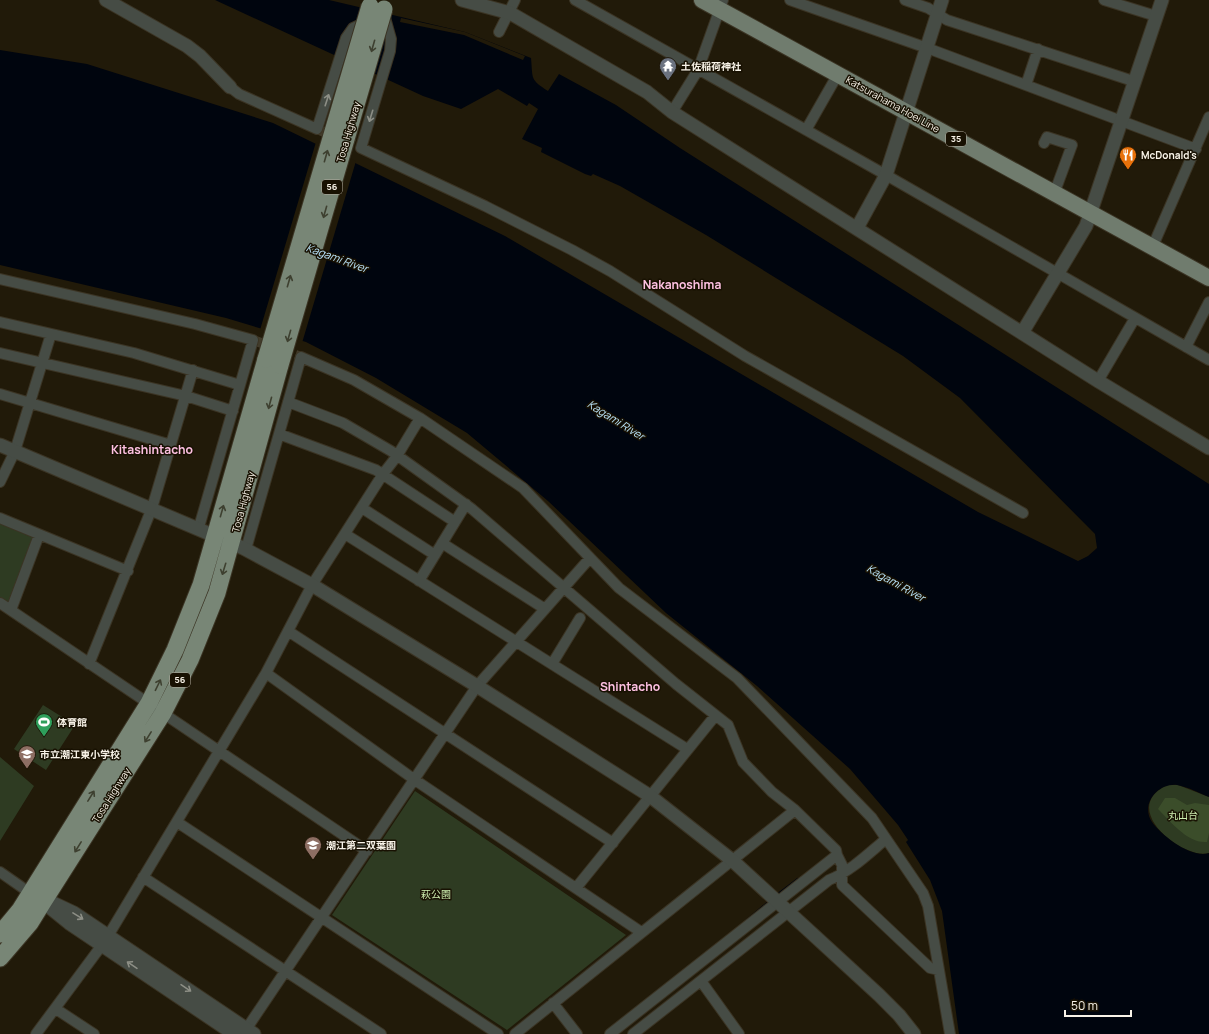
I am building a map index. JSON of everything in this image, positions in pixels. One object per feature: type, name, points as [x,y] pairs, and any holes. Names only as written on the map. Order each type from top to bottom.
[{"type":"highway","name":"Tosa Highway","points":[[0,958],[30,923],[40,898],[161,681],[184,629],[201,585],[273,362],[377,8]]},
{"type":"highway","name":"Tosa Highway","points":[[0,934],[16,914],[40,898],[163,713],[190,660],[217,593],[239,546],[273,362]]},
{"type":"main road","name":"Katsurahama Hoei Line","points":[[702,0],[721,5],[838,74],[1090,214],[1209,278]]},
{"type":"street","points":[[106,0],[187,46],[200,56],[230,87],[239,94],[318,129],[348,32],[377,8],[391,39],[390,51],[361,148],[485,206],[578,253],[610,271],[745,356],[1023,513]]},
{"type":"street","points":[[462,0],[510,13],[647,92],[672,112],[1098,381],[1209,448]]},
{"type":"street","points":[[499,32],[510,13],[515,0]]},
{"type":"street","points":[[575,0],[886,175],[1209,360]]},
{"type":"street","points":[[790,0],[927,48],[1196,149]]},
{"type":"street","points":[[905,0],[928,8],[947,20],[1133,81]]},
{"type":"street","points":[[857,228],[886,175],[942,0]]},
{"type":"street","points":[[1104,0],[1156,16]]},
{"type":"street","points":[[1022,333],[1086,226],[1133,81],[1162,0]]},
{"type":"street","points":[[672,112],[698,70],[721,5]]},
{"type":"street","points":[[1026,85],[1038,49]]},
{"type":"street","points":[[806,130],[838,74]]},
{"type":"street","points":[[1152,248],[1209,117]]},
{"type":"street","points":[[1044,143],[1047,137],[1072,145],[1054,194]]},
{"type":"street","points":[[0,279],[195,324],[253,340],[199,527]]},
{"type":"street","points":[[1186,347],[1209,302]]},
{"type":"street","points":[[1098,381],[1135,318]]},
{"type":"street","points":[[0,322],[134,353],[240,385]]},
{"type":"street","points":[[0,482],[15,451],[51,334]]},
{"type":"street","points":[[0,353],[186,396],[233,411]]},
{"type":"street","points":[[239,546],[279,434],[301,357],[354,380],[420,418],[523,488],[619,588],[737,678],[872,818],[923,893],[928,906],[950,1034]]},
{"type":"street","points":[[89,664],[128,571],[152,508],[193,370]]},
{"type":"street","points":[[0,394],[171,445]]},
{"type":"street","points":[[288,402],[342,423],[390,451],[466,504],[715,716],[728,725],[743,762],[772,792],[795,810],[836,850],[842,865],[842,885],[930,968],[939,970]]},
{"type":"street","points":[[36,1034],[56,1009],[105,940],[266,673],[312,585],[420,418]]},
{"type":"street","points":[[279,434],[376,470],[455,522]]},
{"type":"street","points":[[0,445],[199,527],[239,546],[312,585],[477,686],[650,796],[733,861],[879,995],[899,1015],[914,1034]]},
{"type":"street","points":[[419,581],[466,504]]},
{"type":"street","points":[[362,508],[435,555]]},
{"type":"street","points":[[0,518],[128,571]]},
{"type":"street","points":[[344,534],[687,749]]},
{"type":"street","points":[[10,610],[39,535]]},
{"type":"street","points":[[442,543],[545,609]]},
{"type":"street","points":[[105,940],[248,1032],[477,686],[590,558]]},
{"type":"street","points":[[0,603],[149,703],[218,752],[367,851]]},
{"type":"street","points":[[552,664],[580,618]]},
{"type":"street","points":[[288,631],[613,843]]},
{"type":"street","points":[[266,673],[414,780],[641,932]]},
{"type":"street","points":[[576,888],[715,716]]},
{"type":"street","points":[[515,1034],[795,810]]},
{"type":"street","points":[[177,822],[498,1034]]},
{"type":"street","points":[[633,1034],[829,880],[841,876],[886,839]]},
{"type":"street","points":[[610,1034],[837,855]]},
{"type":"street","points":[[0,872],[40,898],[74,913],[105,940],[234,1034]]},
{"type":"street","points":[[143,877],[381,1034]]},
{"type":"street","points":[[701,980],[739,1034]]},
{"type":"street","points":[[553,1004],[577,1034]]},
{"type":"street","points":[[56,1009],[94,1034]]},
{"type":"green space","points":[[0,522],[36,536],[9,605],[0,599]]},
{"type":"green space","name":"体育館","points":[[43,705],[75,725],[46,770],[14,749]]},
{"type":"green space","points":[[0,757],[34,786],[0,841]]},
{"type":"green space","name":"丸山台","points":[[1167,785],[1178,785],[1209,797],[1209,853],[1198,853],[1185,849],[1160,831],[1152,819],[1149,807],[1153,795]]},
{"type":"green space","name":"萩公園","points":[[415,791],[626,935],[507,1030],[332,915]]},
{"type":"green space","points":[[1165,798],[1175,798],[1187,805],[1195,803],[1209,805],[1209,833],[1207,842],[1200,842],[1186,836],[1158,809]]},
{"type":"water","name":"Kagami River","points":[[215,0],[329,0],[465,32],[531,58],[532,71],[535,81],[548,91],[559,74],[616,105],[680,148],[1209,484],[1209,797],[1185,787],[1170,785],[1163,787],[1153,796],[1148,808],[1152,822],[1170,840],[1194,853],[1209,853],[1209,1034],[959,1034],[942,911],[930,880],[906,842],[908,840],[898,825],[850,769],[757,686],[666,613],[548,501],[467,433],[376,378],[306,342],[226,318],[0,265],[0,50],[87,64],[273,123],[505,236],[978,512],[1078,561],[1088,556],[1097,548],[1095,534],[960,398],[903,356],[706,235],[620,186],[593,174],[591,176],[585,174],[541,152],[542,148],[522,139],[538,109],[529,103],[527,106],[498,89],[461,109],[423,96]]},
{"type":"pier","points":[[401,18],[465,32],[525,56],[523,60],[464,35],[400,22]]},
{"type":"pier","points":[[316,142],[356,161],[302,343],[260,330]]},
{"type":"waterway","points":[[777,895],[798,879]]},
{"type":"waterway","points":[[746,921],[770,901]]},
{"type":"tunnel","points":[[317,129],[361,148]]},
{"type":"tunnel","points":[[253,340],[301,357]]},
{"type":"place","name":"土佐稲荷神社","points":[[668,81]]},
{"type":"place","name":"McDonald's","points":[[1128,170]]},
{"type":"place","name":"体育館","points":[[44,737]]},
{"type":"place","name":"市立潮江東小学校","points":[[27,769]]},
{"type":"place","name":"潮江第二双葉園","points":[[313,860]]},
{"type":"district","name":"Nakanoshima","points":[[682,285]]},
{"type":"district","name":"Kitashintacho","points":[[152,450]]},
{"type":"district","name":"Shintacho","points":[[630,687]]}]
